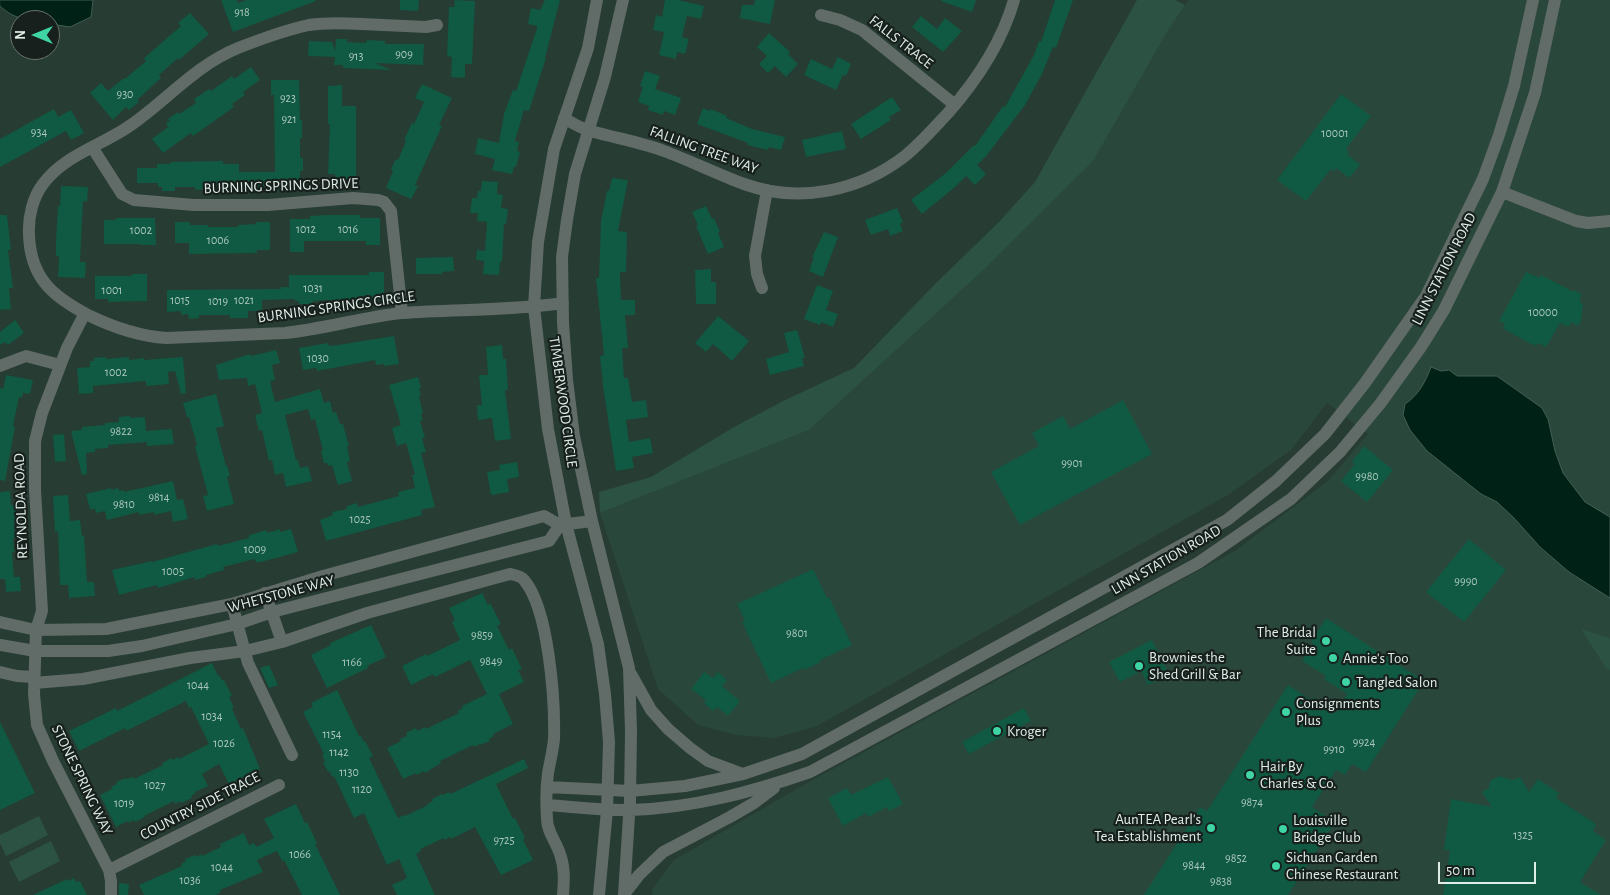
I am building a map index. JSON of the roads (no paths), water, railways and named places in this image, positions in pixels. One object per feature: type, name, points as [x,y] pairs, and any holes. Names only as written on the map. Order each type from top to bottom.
[{"type":"street","name":"TIMBERWOOD CIRCLE","points":[[597,0],[588,48],[554,149],[538,242],[534,307],[548,429],[563,525],[598,644],[609,742],[607,810],[599,895]]},
{"type":"street","name":"TIMBERWOOD CIRCLE","points":[[623,0],[605,77],[590,131],[575,174],[566,220],[562,257],[567,380],[574,436],[592,521],[629,668],[631,730],[630,810]]},
{"type":"street","name":"FALLING TREE WAY","points":[[564,118],[590,131],[656,148],[746,184],[767,190],[811,193],[844,187],[877,174],[906,155],[926,137],[955,105],[974,80],[995,47],[1014,0]]},
{"type":"street","name":"LINN STATION ROAD","points":[[630,791],[684,786],[743,774],[802,754],[1228,520],[1276,480],[1325,434],[1365,383],[1426,296],[1476,193],[1499,134],[1514,86],[1532,0]]},
{"type":"street","name":"LINN STATION ROAD","points":[[630,810],[688,805],[748,793],[810,772],[1198,563],[1292,499],[1340,452],[1380,404],[1421,347],[1444,310],[1502,192],[1535,93],[1555,0]]},
{"type":"street","name":"FALLS TRACE","points":[[821,15],[840,20],[862,30],[955,105]]},
{"type":"street","name":"BURNING SPRINGS CIRCLE","points":[[437,25],[426,27],[324,23],[309,25],[270,36],[235,49],[203,67],[141,118],[69,160],[49,176],[37,194],[31,212],[29,228],[31,254],[42,279],[62,300],[85,313],[127,332],[148,337],[166,338],[301,331],[375,316],[402,313],[534,307],[563,303]]},
{"type":"street","name":"BURNING SPRINGS DRIVE","points":[[92,147],[122,194],[134,200],[194,204],[268,205],[353,198],[384,202],[391,211],[402,313]]},
{"type":"street","points":[[762,288],[757,274],[755,256],[767,190]]},
{"type":"street","points":[[1502,192],[1576,222],[1610,221]]},
{"type":"street","name":"REYNOLDA ROAD","points":[[34,680],[36,630],[42,611],[35,484],[35,441],[42,413],[60,365],[85,313]]},
{"type":"street","points":[[0,366],[26,356],[60,365]]},
{"type":"street","name":"WHETSTONE WAY","points":[[0,622],[36,630],[106,629],[232,604],[544,516],[563,525],[592,521]]},
{"type":"street","name":"WHETSTONE WAY","points":[[0,645],[35,652],[108,651],[142,646],[237,624],[272,612],[549,541],[563,525]]},
{"type":"street","points":[[0,672],[34,680],[83,679],[190,658],[245,651],[282,642],[366,613],[510,574],[522,578],[537,606],[548,654],[554,741],[548,787],[548,831],[558,848],[564,868],[562,895]]},
{"type":"street","points":[[266,593],[282,642]]},
{"type":"street","points":[[232,604],[248,663],[292,755]]},
{"type":"street","points":[[629,668],[651,710],[668,729],[708,762],[743,774]]},
{"type":"street","name":"STONE SPRING WAY","points":[[34,680],[37,725],[53,761],[109,870],[112,881],[111,895]]},
{"type":"street","points":[[625,894],[639,875],[664,852],[754,803],[782,782]]},
{"type":"street","name":"COUNTRY SIDE TRACE","points":[[109,870],[279,785]]},
{"type":"street","points":[[548,787],[630,791]]},
{"type":"street","points":[[547,805],[630,810],[625,894]]},
{"type":"place","name":"The Bridal Suite","points":[[1326,641]]},
{"type":"place","name":"Annie's Too","points":[[1333,658]]},
{"type":"place","name":"Brownies the Shed Grill & Bar","points":[[1139,666]]},
{"type":"place","name":"Tangled Salon","points":[[1346,682]]},
{"type":"place","name":"Consignments Plus","points":[[1286,712]]},
{"type":"place","name":"Kroger","points":[[997,731]]},
{"type":"place","name":"Hair By Charles & Co.","points":[[1250,775]]},
{"type":"place","name":"AunTEA Pearl's Tea Establishment","points":[[1211,828]]},
{"type":"place","name":"Louisville Bridge Club","points":[[1283,829]]},
{"type":"place","name":"Sichuan Garden Chinese Restaurant","points":[[1276,866]]}]
